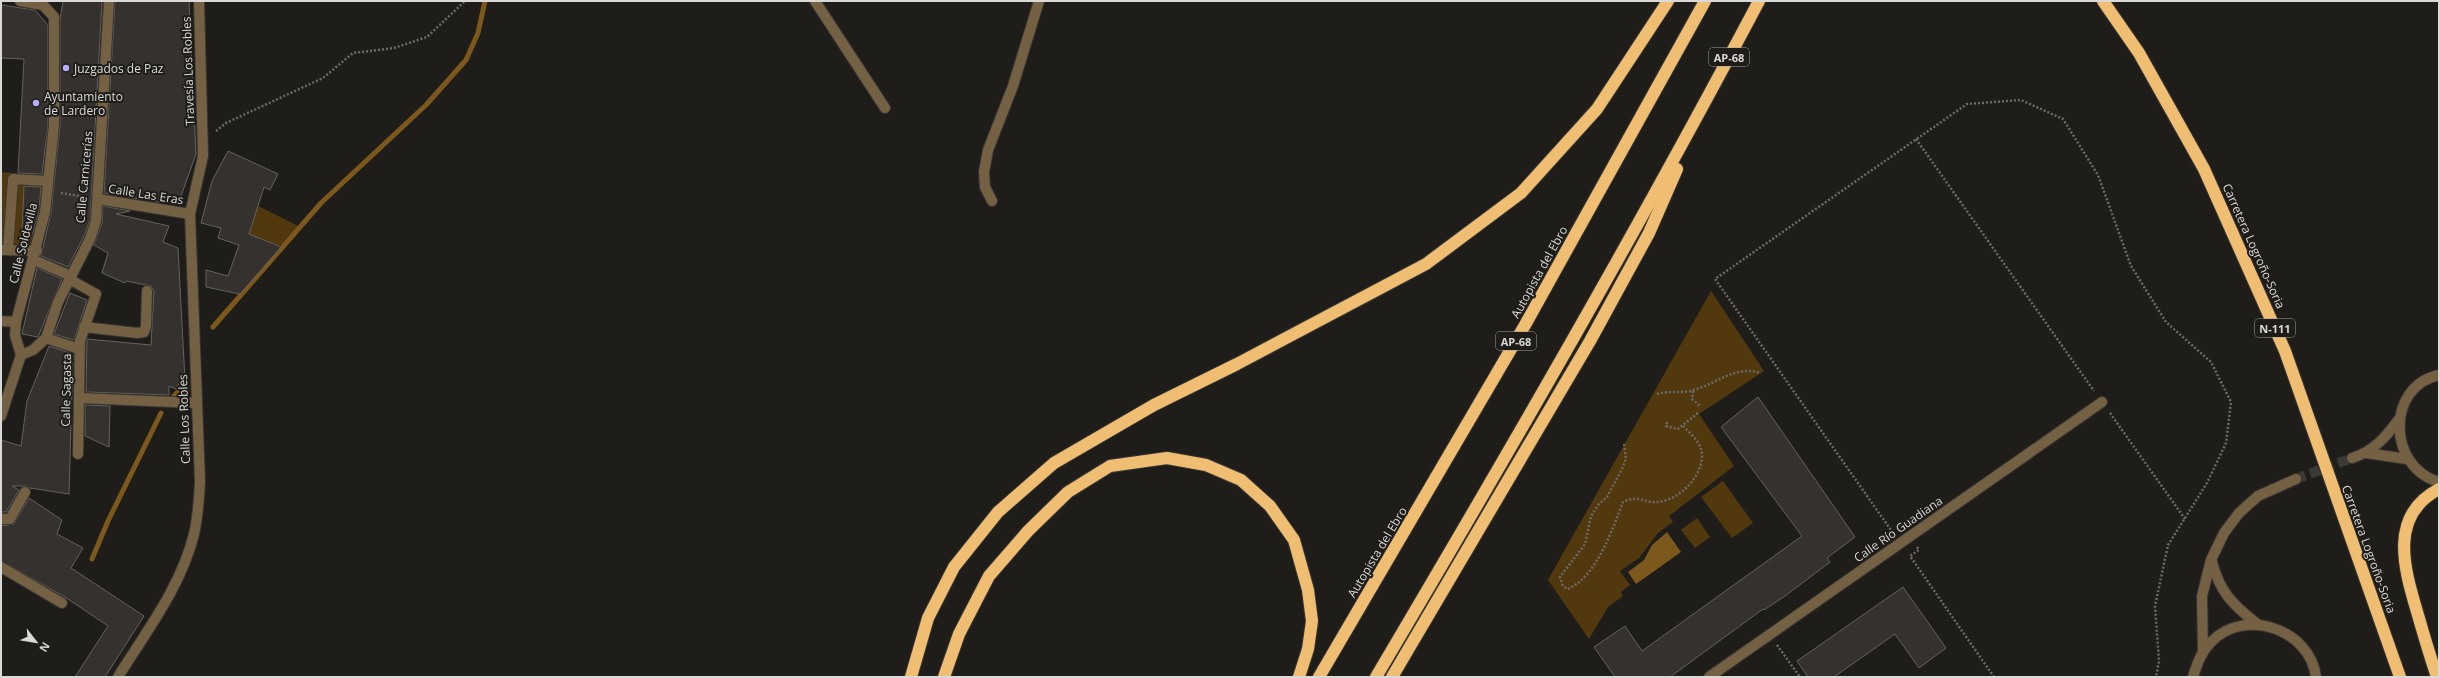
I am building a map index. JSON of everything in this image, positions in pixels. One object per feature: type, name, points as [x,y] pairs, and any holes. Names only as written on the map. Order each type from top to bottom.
[{"type":"highway","points":[[911,677],[928,618],[954,567],[998,512],[1054,463],[1154,405],[1237,364],[1426,264],[1521,193],[1597,109],[1668,1]]},
{"type":"highway","name":"Autopista del Ebro","points":[[1319,677],[1525,325],[1705,1]]},
{"type":"highway","name":"AP-68","points":[[1376,677],[1537,404],[1700,113],[1759,1]]},
{"type":"highway","name":"Carretera Logroño-Soria","points":[[2103,1],[2139,53],[2204,168],[2285,351],[2400,677]]},
{"type":"highway","points":[[1392,677],[1554,405],[1624,281],[1658,212],[1700,113]]},
{"type":"highway","points":[[944,677],[959,634],[989,576],[1028,531],[1068,492],[1110,466],[1167,458],[1206,465],[1242,480],[1270,506],[1294,540],[1308,590],[1312,621],[1308,649],[1299,677]]},
{"type":"highway","points":[[2437,677],[2406,575],[2404,548],[2406,530],[2414,510],[2425,497],[2439,489]]},
{"type":"street","name":"Calle Soldevilla","points":[[20,1],[43,5],[51,11],[56,23],[54,125],[48,183],[35,255],[16,322],[15,335],[21,355]]},
{"type":"street","name":"Calle Carnicerías","points":[[46,338],[58,302],[90,239],[96,221],[109,1]]},
{"type":"street","name":"Travesía Los Robles","points":[[199,1],[202,141]]},
{"type":"street","points":[[815,1],[885,108]]},
{"type":"street","points":[[992,202],[985,187],[984,172],[988,150],[1013,86],[1039,1]]},
{"type":"street","name":"Calle Los Robles","points":[[118,677],[170,594],[194,534],[200,482],[190,214],[201,172],[203,156],[202,141]]},
{"type":"street","points":[[48,183],[13,179],[4,250],[35,255],[70,277]]},
{"type":"street","name":"Calle Las Eras","points":[[98,200],[190,214]]},
{"type":"street","name":"Calle Sagasta","points":[[70,277],[96,294],[84,327],[80,349],[78,454]]},
{"type":"street","points":[[84,327],[137,333],[144,332],[146,326],[147,291]]},
{"type":"street","points":[[1,321],[16,322]]},
{"type":"street","points":[[2,413],[21,355],[33,350],[46,338],[80,349]]},
{"type":"street","points":[[2352,458],[2366,453],[2388,435],[2399,419],[2406,401],[2418,386],[2439,375]]},
{"type":"street","points":[[79,398],[197,403]]},
{"type":"street","name":"Calle Río Guadiana","points":[[1709,677],[2102,402]]},
{"type":"street","points":[[2399,419],[2399,438],[2407,459],[2416,470],[2431,480],[2439,482]]},
{"type":"street","points":[[2366,453],[2407,459]]},
{"type":"street","points":[[2203,652],[2202,596],[2212,560],[2224,533],[2239,513],[2258,496],[2296,479]]},
{"type":"street","points":[[1,519],[10,519],[14,516],[25,492]]},
{"type":"street","points":[[2212,560],[2217,582],[2227,597],[2256,624]]},
{"type":"street","points":[[1,567],[62,603]]},
{"type":"street","points":[[2193,677],[2199,658],[2212,641],[2230,629],[2256,624],[2272,626],[2291,636],[2306,651],[2316,677]]},
{"type":"path","points":[[202,141],[226,123],[323,78],[352,53],[394,48],[427,37],[465,1]]},
{"type":"path","points":[[1994,677],[1910,556],[1919,550],[1902,526],[1893,533],[1715,279],[1967,104],[2021,100],[2063,119],[2098,174],[2132,266],[2166,322],[2212,362],[2231,402],[2226,443],[2207,484],[2168,545],[2155,606],[2160,661],[2156,677]]},
{"type":"path","points":[[1916,140],[2185,519]]},
{"type":"path","points":[[48,183],[98,200]]},
{"type":"path","points":[[1657,394],[1693,391],[1736,371],[1745,369],[1761,373]]},
{"type":"path","points":[[1693,391],[1692,399],[1700,406]]},
{"type":"path","points":[[1667,422],[1666,426],[1678,430],[1682,425],[1698,413]]},
{"type":"path","points":[[1624,444],[1626,459],[1622,469],[1607,497],[1598,505],[1592,516],[1585,544],[1560,576],[1563,586],[1567,589],[1574,586],[1595,564],[1614,527],[1623,502],[1631,498],[1657,502],[1668,500],[1681,492],[1695,479],[1702,455],[1698,444],[1682,425]]},
{"type":"path","points":[[1770,635],[1800,677]]},
{"type":"shaded area","points":[[1,172],[49,176],[37,251],[1,250]]},
{"type":"shaded area","points":[[258,206],[298,226],[280,246],[239,231]]},
{"type":"shaded area","points":[[1711,291],[1764,371],[1699,414],[1734,466],[1669,516],[1673,522],[1658,533],[1639,558],[1620,571],[1630,585],[1621,592],[1623,596],[1608,607],[1589,639],[1548,580]]},
{"type":"shaded area","points":[[1723,481],[1753,523],[1732,538],[1701,497]]},
{"type":"shaded area","points":[[1697,518],[1710,537],[1695,548],[1681,530]]},
{"type":"shaded area","points":[[1667,532],[1681,552],[1636,584],[1628,572],[1644,560],[1652,545]]},
{"type":"building","points":[[63,1],[102,1],[90,220],[84,236],[68,267],[41,256],[51,213],[60,126],[60,20]]},
{"type":"building","points":[[115,1],[189,1],[196,154],[180,199],[163,203],[104,193]]},
{"type":"building","points":[[1,5],[35,10],[48,25],[48,125],[42,174],[18,173],[24,59],[1,58]]},
{"type":"building","points":[[228,151],[278,174],[270,190],[264,187],[249,234],[281,247],[240,294],[206,287],[206,270],[228,276],[239,245],[218,238],[221,228],[201,223],[212,181]]},
{"type":"building","points":[[24,186],[41,187],[39,211],[33,233],[22,232]]},
{"type":"building","points":[[103,206],[130,211],[116,214],[169,226],[163,242],[178,248],[185,380],[181,380],[176,389],[169,386],[169,395],[86,392],[87,339],[151,345],[154,291],[151,286],[126,281],[125,283],[102,273],[108,253],[94,245],[102,223]]},
{"type":"building","points":[[37,268],[62,279],[38,337],[22,334]]},
{"type":"building","points":[[70,293],[87,300],[74,340],[54,334]]},
{"type":"building","points":[[49,346],[73,354],[69,494],[25,486],[12,486],[19,490],[6,512],[1,512],[1,440],[21,446],[27,401]]},
{"type":"building","points":[[1758,397],[1855,537],[1827,558],[1830,562],[1785,596],[1764,610],[1763,609],[1670,677],[1615,677],[1594,647],[1625,626],[1642,651],[1802,536],[1721,427]]},
{"type":"building","points":[[85,405],[110,406],[109,447],[85,436]]},
{"type":"building","points":[[29,498],[62,520],[57,534],[83,548],[71,568],[144,616],[105,677],[75,677],[108,626],[65,597],[1,561],[1,526],[14,524]]},
{"type":"building","points":[[1903,587],[1946,648],[1919,668],[1895,634],[1834,677],[1808,677],[1797,661]]},
{"type":"waterway","points":[[213,327],[321,203],[426,105],[466,60],[478,33],[485,1]]},
{"type":"waterway","points":[[173,397],[186,383]]},
{"type":"waterway","points":[[92,559],[108,521],[161,413]]},
{"type":"tunnel","points":[[2296,479],[2352,458]]},
{"type":"place","name":"Juzgados de Paz","points":[[66,68]]},
{"type":"place","name":"Ayuntamiento de Lardero","points":[[36,103]]}]
